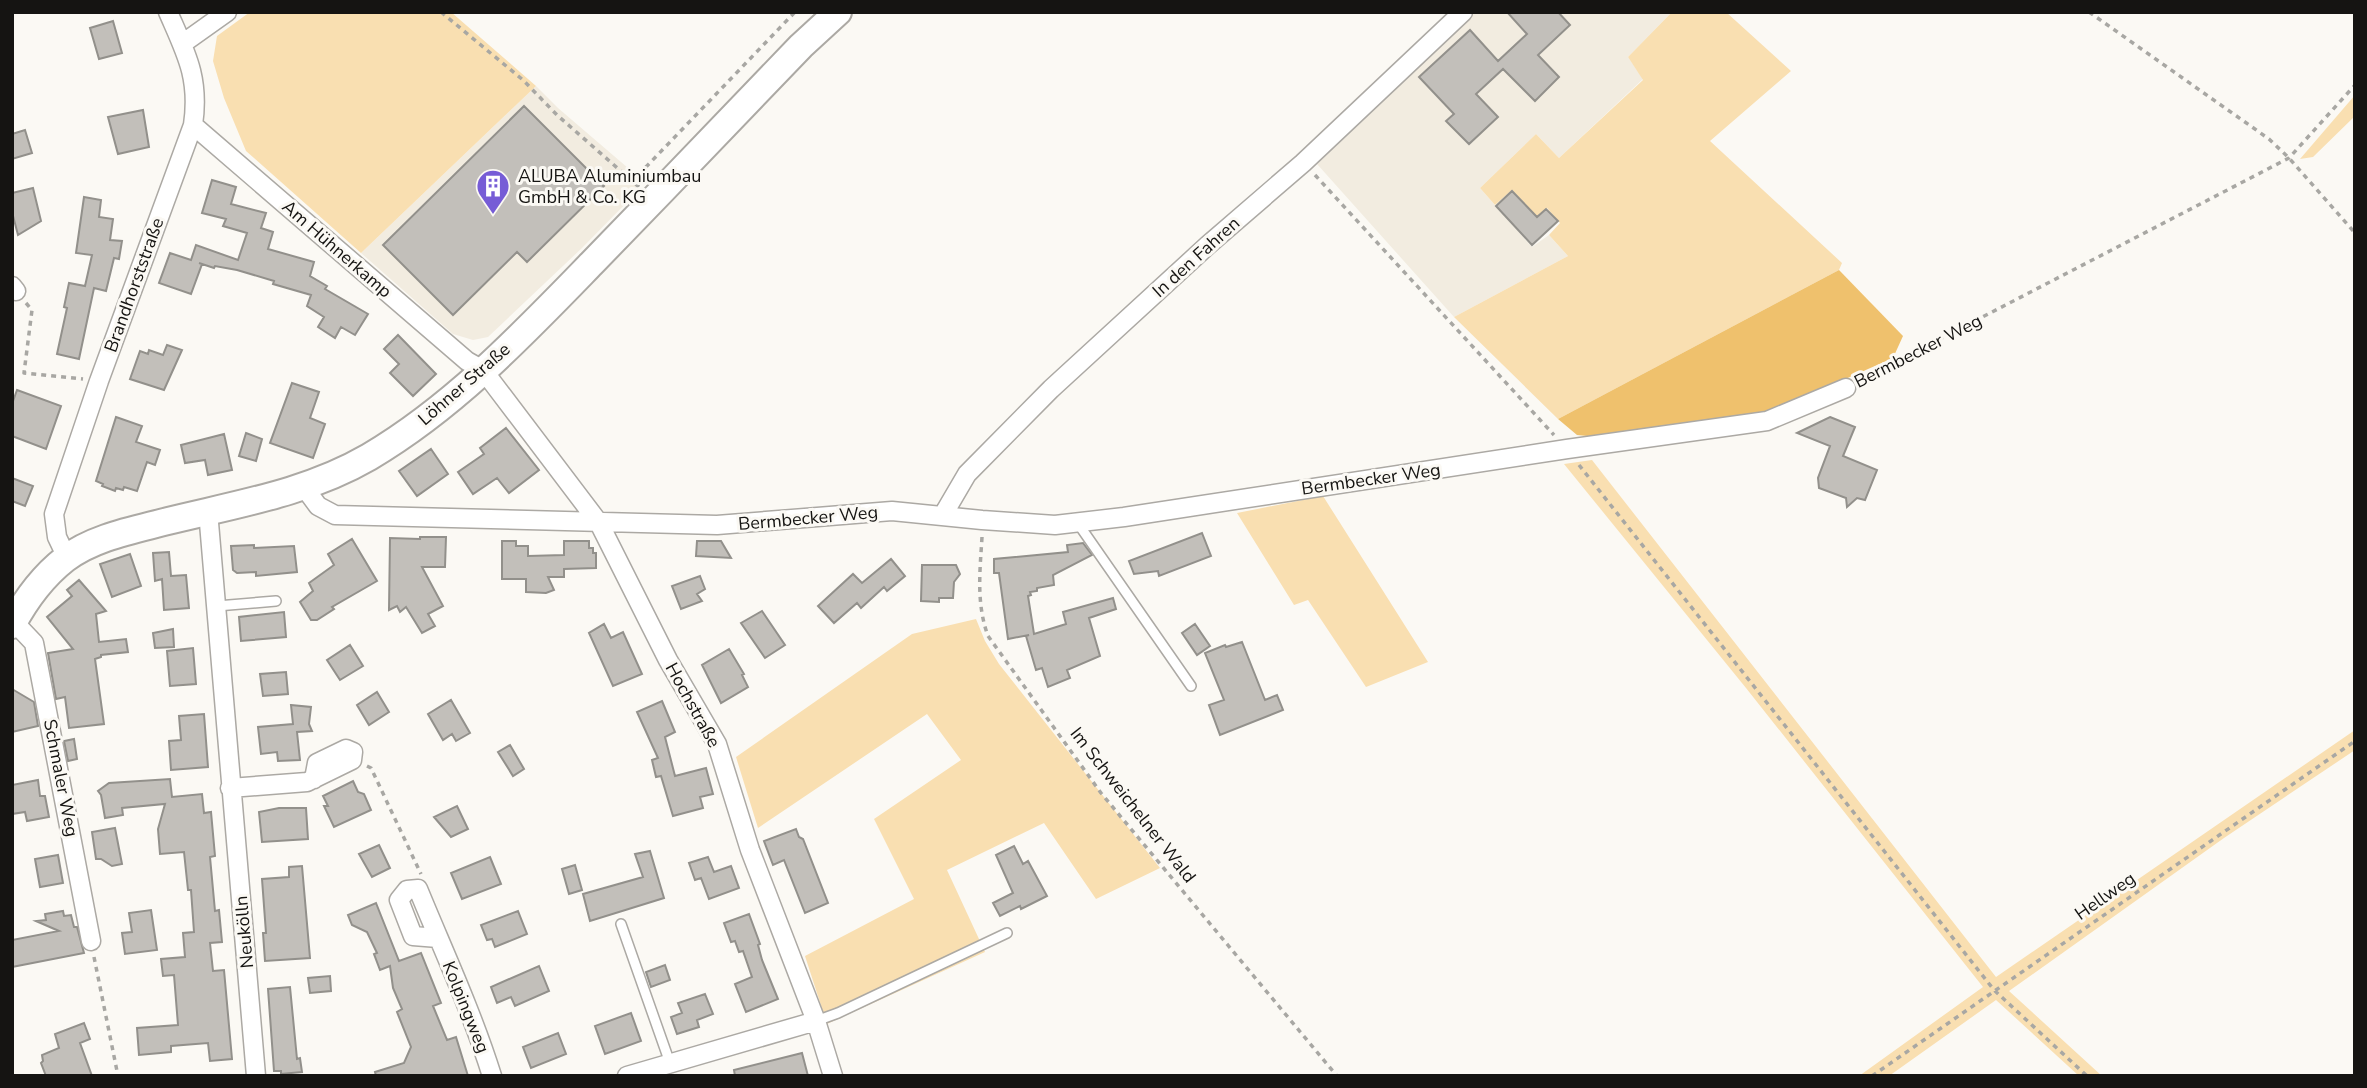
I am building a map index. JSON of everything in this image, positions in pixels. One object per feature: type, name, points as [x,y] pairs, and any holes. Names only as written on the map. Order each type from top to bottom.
[{"type":"main road","name":"Löhner Straße","points":[[13,624],[20,592],[67,558],[105,538],[304,487],[342,472],[404,434],[483,370],[549,306],[838,12]]},
{"type":"street","name":"Brandhorststraße","points":[[67,558],[57,537],[54,514],[99,381],[193,125],[197,102],[194,78],[168,12]]},
{"type":"street","points":[[181,44],[227,12]]},
{"type":"street","name":"In den Fahren","points":[[943,515],[967,474],[1051,389],[1208,245],[1304,163],[1462,12]]},
{"type":"street","name":"Am Hühnerkamp","points":[[193,125],[467,361],[483,370]]},
{"type":"street","name":"Hochstraße","points":[[483,370],[599,523],[668,660],[717,744],[750,850],[816,1021],[833,1076]]},
{"type":"street","name":"Bermbecker Weg","points":[[304,487],[318,506],[335,515],[717,525],[892,511],[1055,524],[1124,517],[1767,421],[1846,388]]},
{"type":"street","name":"Neukölln","points":[[208,511],[256,1076]]},
{"type":"street","name":"Schmaler Weg","points":[[13,624],[34,643],[91,941]]},
{"type":"street","points":[[230,788],[307,782],[352,760]]},
{"type":"street","name":"Kolpingweg","points":[[418,888],[407,890],[399,900],[413,936],[438,938],[492,1076]]},
{"type":"street","points":[[627,1076],[816,1021]]},
{"type":"lane","points":[[1077,522],[1191,686]]},
{"type":"lane","points":[[216,606],[276,601]]},
{"type":"lane","points":[[621,924],[670,1063]]},
{"type":"lane","points":[[816,1021],[1007,933]]},
{"type":"path","points":[[441,12],[523,80],[557,115],[653,200]]},
{"type":"path","points":[[2089,12],[2269,139],[2290,158],[2355,233]]},
{"type":"path","name":"Bermbecker Weg","points":[[1846,388],[2290,158],[2355,85]]},
{"type":"path","points":[[1304,163],[1566,449],[1994,990],[2087,1076]]},
{"type":"path","points":[[14,289],[32,310],[24,373],[99,381]]},
{"type":"path","name":"Im Schweichelner Wald","points":[[982,520],[979,598],[982,620],[988,636],[1101,793],[1337,1076]]},
{"type":"path","name":"Hellweg","points":[[1872,1076],[2355,741]]},
{"type":"path","points":[[352,760],[371,768],[421,874],[418,888]]},
{"type":"path","points":[[91,941],[118,1076]]},
{"type":"shaded area","points":[[250,12],[451,12],[536,86],[361,253],[246,151],[224,98],[213,61],[217,36]]},
{"type":"shaded area","points":[[1474,12],[1672,12],[1628,57],[1643,79],[1559,158],[1536,134],[1480,188],[1532,247],[1549,235],[1568,256],[1454,317],[1317,164]]},
{"type":"shaded area","points":[[1672,12],[1726,12],[1791,71],[1710,141],[1842,263],[1839,270],[1558,419],[1454,317],[1568,256],[1549,235],[1560,223],[1547,208],[1537,216],[1512,190],[1495,205],[1480,188],[1536,134],[1559,158],[1643,80],[1628,57]]},
{"type":"shaded area","points":[[536,86],[635,174],[636,193],[488,337],[473,340],[453,334],[361,253]]},
{"type":"shaded area","points":[[2355,95],[2355,116],[2313,157],[2300,159]]},
{"type":"shaded area","points":[[1839,270],[1903,336],[1893,358],[1773,411],[1608,438],[1577,435],[1558,419]]},
{"type":"shaded area","points":[[1592,460],[1996,977],[2355,730],[2355,750],[2224,838],[2009,991],[2102,1076],[2079,1076],[1996,1000],[1889,1076],[1859,1076],[1983,987],[1564,464]]},
{"type":"shaded area","points":[[1323,496],[1428,662],[1366,687],[1308,600],[1294,605],[1237,513]]},
{"type":"shaded area","points":[[976,619],[999,664],[1160,868],[1096,899],[1044,823],[947,870],[985,952],[827,1024],[805,956],[914,899],[874,819],[961,760],[927,714],[758,828],[736,757],[912,634]]},
{"type":"building","points":[[1507,12],[1558,12],[1570,25],[1538,55],[1559,77],[1535,101],[1503,69],[1476,94],[1498,117],[1469,144],[1446,121],[1454,114],[1419,77],[1470,30],[1498,61],[1527,34]]},
{"type":"building","points":[[113,21],[122,53],[99,59],[90,28]]},
{"type":"building","name":"ALUBA Aluminiumbau GmbH & Co. KG","points":[[524,106],[604,186],[527,262],[517,252],[453,315],[383,245]]},
{"type":"building","points":[[143,110],[149,147],[118,154],[108,117]]},
{"type":"building","points":[[25,130],[32,153],[12,159],[12,134]]},
{"type":"building","points":[[212,180],[236,187],[231,204],[266,213],[261,228],[273,232],[268,249],[314,262],[310,276],[327,286],[325,289],[368,314],[355,335],[341,327],[335,338],[318,327],[324,317],[307,306],[311,295],[237,270],[202,264],[191,294],[159,283],[170,253],[191,260],[196,245],[238,260],[247,233],[223,226],[226,219],[202,213]]},
{"type":"building","points":[[33,188],[41,221],[18,235],[12,212],[12,193]]},
{"type":"building","points":[[1512,191],[1537,217],[1546,209],[1558,221],[1532,245],[1496,206]]},
{"type":"building","points":[[84,197],[101,200],[99,217],[113,219],[110,240],[122,241],[119,259],[114,258],[106,291],[94,288],[79,359],[57,354],[67,308],[64,307],[69,283],[85,286],[92,255],[76,253]]},
{"type":"building","points":[[398,335],[436,374],[413,396],[390,373],[399,364],[384,349]]},
{"type":"building","points":[[167,345],[182,350],[164,390],[130,379],[140,351],[148,354],[149,350],[163,355]]},
{"type":"building","points":[[292,383],[319,392],[310,418],[325,424],[313,458],[270,443]]},
{"type":"building","points":[[17,390],[61,406],[46,449],[12,436],[12,404]]},
{"type":"building","points":[[116,417],[142,426],[136,442],[160,450],[155,465],[147,462],[137,491],[124,487],[123,490],[116,488],[115,491],[96,481]]},
{"type":"building","points":[[1830,417],[1855,427],[1843,456],[1877,470],[1865,500],[1857,498],[1847,507],[1846,498],[1819,488],[1818,478],[1830,446],[1797,433]]},
{"type":"building","points":[[506,428],[539,470],[509,493],[497,478],[473,494],[458,472],[484,454],[480,448]]},
{"type":"building","points":[[246,433],[262,439],[256,461],[239,456]]},
{"type":"building","points":[[224,434],[232,470],[208,475],[205,460],[185,463],[181,445]]},
{"type":"building","points":[[431,449],[448,474],[417,496],[399,471]]},
{"type":"building","points":[[12,478],[33,486],[25,506],[12,501]]},
{"type":"building","points":[[1202,533],[1211,556],[1159,576],[1158,571],[1134,574],[1129,561]]},
{"type":"building","points":[[446,537],[445,567],[422,567],[443,606],[428,614],[435,626],[422,633],[406,607],[400,612],[397,606],[389,610],[390,538]]},
{"type":"building","points":[[352,539],[377,581],[332,607],[334,609],[317,620],[311,620],[300,602],[313,591],[309,583],[334,565],[328,554]]},
{"type":"building","points":[[502,541],[516,541],[516,546],[528,546],[528,556],[564,555],[564,541],[589,541],[589,548],[593,548],[593,553],[596,553],[596,568],[564,569],[564,577],[548,577],[554,590],[546,593],[526,592],[526,579],[502,579]]},
{"type":"building","points":[[697,541],[721,541],[731,558],[696,556]]},
{"type":"building","points":[[1083,543],[1092,555],[1053,575],[1054,585],[1030,592],[1031,595],[1028,596],[1034,634],[1066,624],[1063,612],[1113,598],[1116,609],[1089,618],[1100,656],[1067,670],[1070,678],[1048,687],[1042,668],[1036,670],[1026,636],[1029,635],[1008,639],[999,573],[994,573],[994,559],[1068,552],[1067,545]]},
{"type":"building","points":[[254,545],[254,548],[294,546],[297,572],[256,576],[256,572],[237,573],[233,570],[231,546]]},
{"type":"building","points":[[169,552],[171,576],[186,575],[189,608],[164,610],[162,579],[155,581],[153,553]]},
{"type":"building","points":[[130,554],[141,586],[112,597],[100,564]]},
{"type":"building","points":[[891,559],[905,576],[887,591],[884,587],[861,608],[857,603],[834,623],[818,606],[853,574],[862,583]]},
{"type":"building","points":[[922,565],[956,565],[960,574],[954,582],[953,598],[939,598],[939,602],[921,601]]},
{"type":"building","points":[[700,576],[705,589],[697,594],[702,601],[681,609],[672,586]]},
{"type":"building","points":[[79,580],[106,611],[96,614],[99,642],[126,639],[128,652],[101,655],[95,659],[104,724],[69,728],[65,697],[56,699],[48,653],[73,649],[47,617],[72,596],[67,590]]},
{"type":"building","points":[[762,611],[785,645],[765,658],[741,623]]},
{"type":"building","points":[[284,612],[286,637],[241,641],[239,617]]},
{"type":"building","points":[[604,624],[611,638],[623,632],[642,674],[613,686],[589,633]]},
{"type":"building","points":[[1195,624],[1210,646],[1197,655],[1182,633]]},
{"type":"building","points":[[173,629],[174,647],[155,648],[153,633]]},
{"type":"building","points":[[1242,642],[1265,700],[1277,695],[1283,710],[1220,735],[1209,705],[1224,700],[1205,653]]},
{"type":"building","points":[[350,645],[363,666],[340,680],[327,660]]},
{"type":"building","points":[[193,648],[196,684],[170,686],[167,651]]},
{"type":"building","points":[[729,649],[744,674],[742,675],[748,687],[721,703],[702,665]]},
{"type":"building","points":[[286,672],[288,694],[263,696],[260,674]]},
{"type":"building","points":[[12,689],[34,702],[38,726],[12,732]]},
{"type":"building","points":[[377,692],[389,712],[369,725],[357,705]]},
{"type":"building","points":[[451,700],[470,733],[456,741],[452,734],[443,740],[428,714]]},
{"type":"building","points":[[662,701],[675,732],[665,737],[675,776],[706,768],[713,794],[700,797],[703,808],[673,816],[661,776],[656,777],[652,760],[658,758],[637,712]]},
{"type":"building","points":[[291,705],[311,707],[309,724],[312,731],[297,732],[300,760],[278,761],[277,752],[261,754],[258,727],[293,724]]},
{"type":"building","points":[[204,714],[208,767],[171,770],[169,741],[181,740],[179,716]]},
{"type":"building","points":[[74,739],[77,759],[68,761],[64,741]]},
{"type":"building","points":[[510,745],[524,769],[513,776],[498,752]]},
{"type":"building","points":[[170,779],[172,797],[202,794],[204,813],[211,812],[215,856],[210,857],[215,911],[219,910],[222,942],[210,943],[213,971],[224,970],[232,1059],[210,1061],[208,1043],[171,1046],[171,1052],[139,1055],[137,1028],[178,1025],[174,975],[163,976],[161,959],[185,957],[183,933],[194,932],[191,890],[188,890],[184,852],[160,854],[158,829],[165,804],[122,808],[123,815],[105,818],[98,791],[109,783]]},
{"type":"building","points":[[38,780],[40,796],[45,796],[49,817],[27,821],[25,812],[12,814],[12,785]]},
{"type":"building","points":[[353,781],[358,792],[364,794],[371,810],[334,827],[324,806],[328,806],[323,796]]},
{"type":"building","points":[[457,806],[468,829],[451,837],[434,817]]},
{"type":"building","points":[[279,808],[306,808],[308,839],[262,842],[259,812]]},
{"type":"building","points":[[115,828],[122,864],[112,866],[96,859],[92,832]]},
{"type":"building","points":[[796,829],[799,837],[803,839],[828,903],[805,913],[784,860],[773,865],[764,841]]},
{"type":"building","points":[[379,845],[390,868],[372,877],[359,854]]},
{"type":"building","points":[[1014,846],[1023,864],[1028,861],[1047,896],[1000,916],[993,903],[1013,893],[996,855]]},
{"type":"building","points":[[650,851],[664,898],[590,921],[583,894],[643,877],[635,854]]},
{"type":"building","points":[[58,855],[63,883],[40,887],[35,859]]},
{"type":"building","points":[[490,857],[501,884],[462,899],[451,873]]},
{"type":"building","points":[[708,857],[714,872],[731,866],[739,888],[709,899],[701,878],[695,880],[689,863]]},
{"type":"building","points":[[575,865],[582,890],[569,894],[562,869]]},
{"type":"building","points":[[302,866],[310,958],[265,961],[262,879],[289,877],[289,867]]},
{"type":"building","points":[[376,903],[399,961],[421,953],[441,1003],[433,1006],[447,1040],[456,1037],[468,1076],[376,1076],[375,1072],[404,1063],[411,1047],[397,1012],[402,1009],[393,988],[390,966],[380,970],[374,954],[377,953],[367,932],[352,925],[348,915]]},
{"type":"building","points":[[151,910],[157,950],[125,954],[122,933],[132,932],[129,913]]},
{"type":"building","points":[[63,911],[64,916],[71,915],[74,927],[77,927],[84,953],[12,967],[12,940],[59,931],[36,921],[46,920],[45,914]]},
{"type":"building","points":[[518,911],[527,934],[495,947],[492,939],[487,940],[481,925]]},
{"type":"building","points":[[749,914],[760,944],[758,945],[762,960],[778,999],[746,1012],[735,984],[752,977],[743,951],[739,952],[735,941],[731,942],[724,923]]},
{"type":"building","points":[[665,965],[670,980],[651,987],[646,972]]},
{"type":"building","points":[[539,966],[549,991],[515,1006],[511,997],[497,1003],[491,987]]},
{"type":"building","points":[[330,976],[331,991],[310,993],[308,978]]},
{"type":"building","points":[[290,987],[297,1059],[300,1058],[302,1072],[281,1074],[281,1071],[274,1071],[268,989]]},
{"type":"building","points":[[705,994],[713,1014],[697,1020],[699,1027],[677,1034],[671,1017],[682,1013],[678,1003]]},
{"type":"building","points":[[631,1013],[641,1041],[605,1054],[595,1026]]},
{"type":"building","points":[[84,1023],[90,1039],[80,1043],[92,1076],[46,1076],[41,1063],[42,1055],[59,1048],[55,1034]]},
{"type":"building","points":[[558,1033],[566,1054],[531,1068],[523,1047]]},
{"type":"building","points":[[802,1053],[808,1076],[735,1076],[734,1070]]},
{"type":"place","name":"ALUBA Aluminiumbau GmbH & Co. KG","points":[[493,216]]}]
